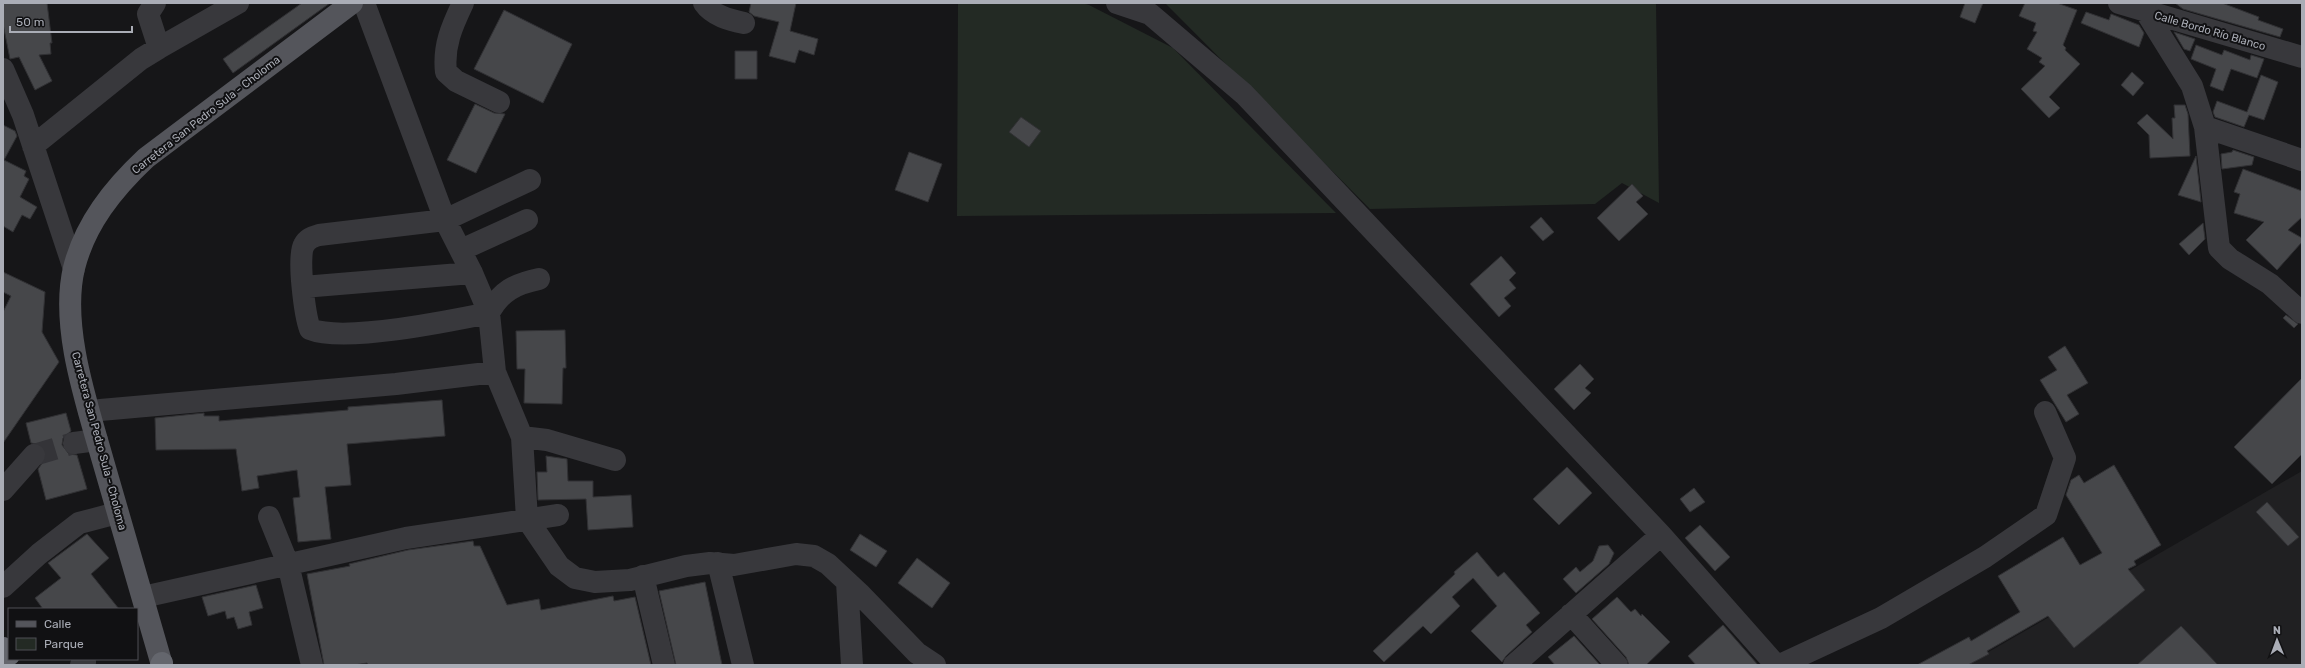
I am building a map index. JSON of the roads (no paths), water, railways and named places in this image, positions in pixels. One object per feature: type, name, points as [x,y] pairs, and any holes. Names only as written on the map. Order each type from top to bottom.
[{"type":"main road","name":"Carretera San Pedro Sula - Choloma","points":[[162,664],[143,612],[89,411],[74,343],[71,300],[74,269],[82,241],[91,223],[118,185],[133,170],[352,3]]},
{"type":"street","points":[[155,3],[148,14],[159,48]]},
{"type":"street","points":[[34,146],[140,59],[159,48],[204,11],[238,3]]},
{"type":"street","points":[[364,3],[445,220],[472,273],[489,313],[495,372],[522,437],[527,519],[559,566],[575,578],[595,582],[630,580],[686,566],[718,563],[734,565],[796,554],[814,556],[828,564],[917,653],[935,665]]},
{"type":"street","points":[[463,3],[449,32],[445,58],[446,72],[456,81],[500,102]]},
{"type":"street","points":[[704,3],[708,8],[728,20],[744,23]]},
{"type":"street","points":[[1117,3],[1150,14],[1244,94],[1661,535],[1776,665]]},
{"type":"street","name":"Calle Bordo Río Blanco","points":[[2119,3],[2302,56]]},
{"type":"street","points":[[2146,12],[2192,86],[2204,127],[2219,248],[2230,259],[2270,284],[2302,313]]},
{"type":"street","points":[[3,68],[23,115],[34,146],[74,269]]},
{"type":"street","points":[[2204,127],[2302,160]]},
{"type":"street","points":[[489,313],[430,324],[361,332],[319,333],[310,329],[305,318],[301,257],[303,246],[310,238],[319,235],[445,220],[530,180]]},
{"type":"street","points":[[461,250],[527,220]]},
{"type":"street","points":[[303,287],[472,273]]},
{"type":"street","points":[[489,313],[496,300],[512,286],[539,279]]},
{"type":"street","points":[[89,411],[396,384],[495,372]]},
{"type":"street","points":[[1780,665],[1881,618],[1985,557],[2046,515],[2065,458],[2045,412]]},
{"type":"street","points":[[522,437],[547,440],[615,460]]},
{"type":"street","points":[[74,443],[97,440]]},
{"type":"street","points":[[3,490],[34,455]]},
{"type":"street","points":[[3,587],[38,554],[79,523],[117,513]]},
{"type":"street","points":[[143,612],[288,564],[406,538],[558,515]]},
{"type":"street","points":[[269,517],[288,564],[312,665]]},
{"type":"street","points":[[1514,665],[1661,535]]},
{"type":"street","points":[[718,563],[743,665]]},
{"type":"street","points":[[643,576],[664,665]]},
{"type":"street","points":[[847,582],[852,665]]},
{"type":"street","points":[[1571,614],[1617,665]]},
{"type":"tunnel","points":[[34,455],[74,443]]}]
